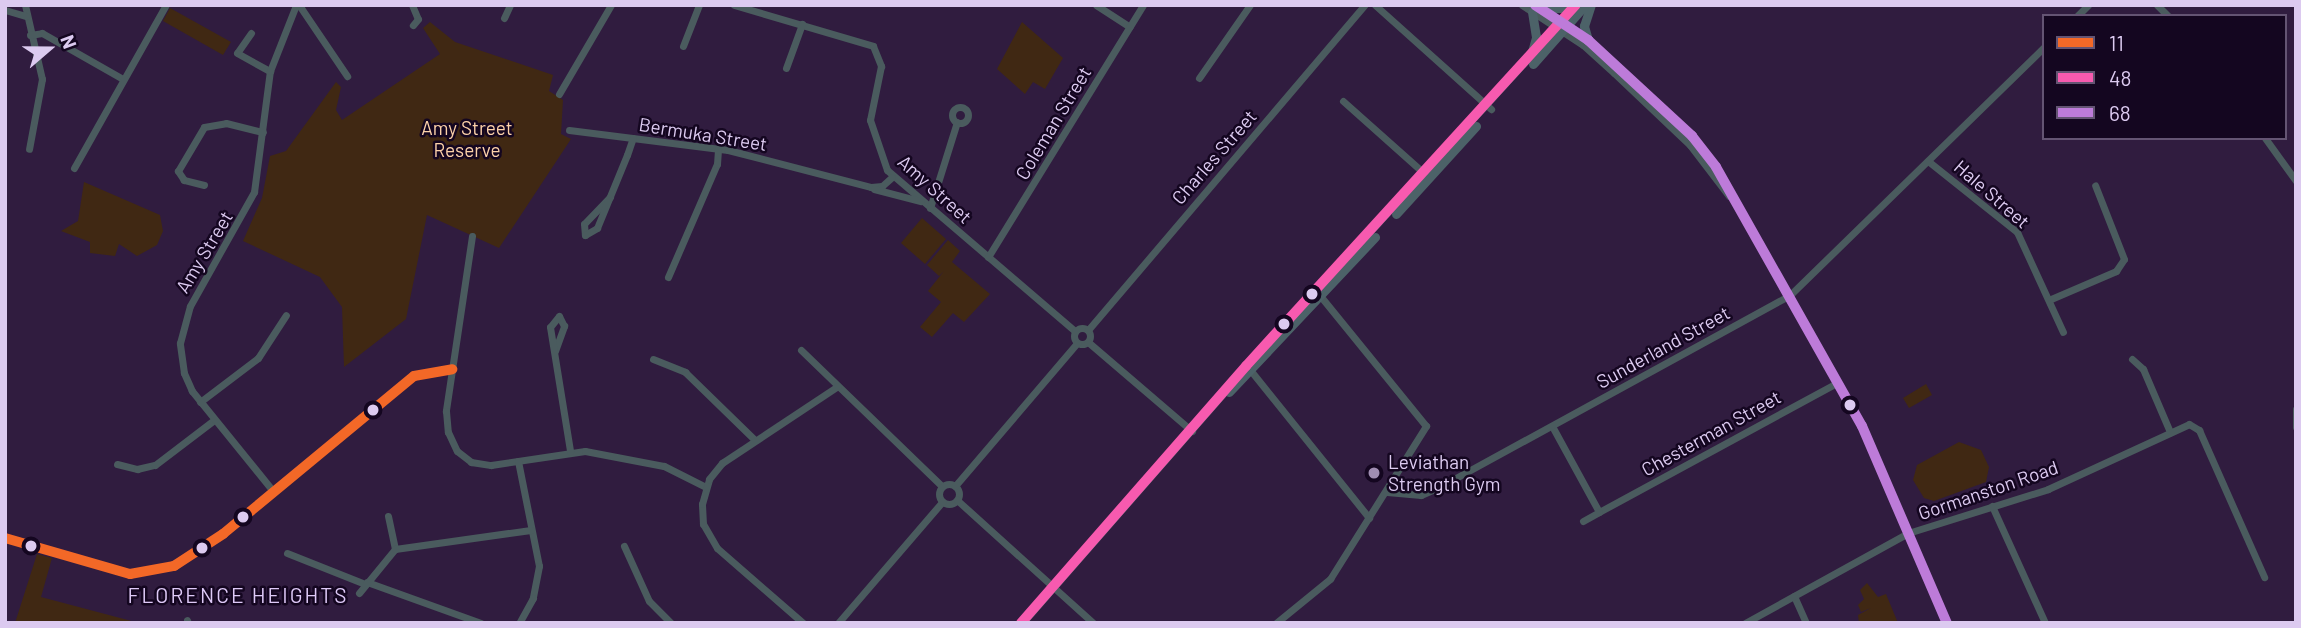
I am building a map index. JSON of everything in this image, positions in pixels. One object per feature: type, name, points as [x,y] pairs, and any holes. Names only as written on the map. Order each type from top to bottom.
[{"type":"main road","points":[[1489,107],[1529,60],[1586,5]]},
{"type":"main road","points":[[1588,40],[1584,26],[1591,5]]},
{"type":"main road","points":[[1529,60],[1536,37],[1536,9],[1575,6]]},
{"type":"main road","points":[[1021,623],[1248,368],[1319,294],[1562,27],[1575,6]]},
{"type":"street","points":[[25,5],[42,87],[29,149]]},
{"type":"street","points":[[74,168],[166,5]]},
{"type":"street","points":[[297,5],[347,76]]},
{"type":"street","name":"Amy Street","points":[[273,492],[200,402],[181,362],[183,323],[249,205],[258,180],[270,71],[297,5]]},
{"type":"street","points":[[411,5],[418,19],[412,25]]},
{"type":"street","points":[[504,18],[510,5]]},
{"type":"street","points":[[559,94],[611,5]]},
{"type":"street","points":[[683,46],[699,5]]},
{"type":"street","name":"Amy Street","points":[[734,5],[860,39],[876,50],[881,66],[870,120],[878,154],[892,177],[1075,331]]},
{"type":"street","points":[[1096,5],[1130,27]]},
{"type":"street","name":"Coleman Street","points":[[988,257],[1143,5]]},
{"type":"street","points":[[1199,78],[1250,5]]},
{"type":"street","name":"Charles Street","points":[[1088,330],[1365,5]]},
{"type":"street","points":[[1375,5],[1489,107]]},
{"type":"street","points":[[1522,5],[1536,9],[1562,27],[1690,145],[1736,205]]},
{"type":"street","points":[[5,10],[26,16]]},
{"type":"street","points":[[786,68],[802,24]]},
{"type":"street","points":[[1562,27],[1588,40],[1702,147],[1838,382],[1877,458],[1947,623]]},
{"type":"street","points":[[30,35],[42,33],[123,79]]},
{"type":"street","points":[[251,33],[237,53],[270,71]]},
{"type":"street","name":"Sunderland Street","points":[[1387,492],[1421,495],[1790,295],[2042,49]]},
{"type":"street","points":[[1343,101],[1427,175]]},
{"type":"street","points":[[927,205],[957,122]]},
{"type":"street","points":[[178,171],[197,134],[208,125],[226,123],[263,132]]},
{"type":"street","name":"Bermuka Street","points":[[569,130],[718,149],[871,187],[927,205]]},
{"type":"street","points":[[610,197],[584,224],[585,235],[595,232],[610,197],[633,138]]},
{"type":"street","points":[[2266,140],[2296,181]]},
{"type":"street","points":[[668,277],[717,164],[718,149]]},
{"type":"street","name":"Hale Street","points":[[1928,161],[2017,232],[2051,299],[2063,332]]},
{"type":"street","points":[[170,167],[178,171],[184,180],[204,185]]},
{"type":"street","points":[[871,187],[882,186],[892,177]]},
{"type":"street","points":[[2051,299],[2116,271],[2124,259],[2095,185]]},
{"type":"street","points":[[472,236],[446,422],[457,451],[484,465],[570,451],[664,466],[706,487]]},
{"type":"street","points":[[1276,623],[1322,588],[1387,492],[1426,426],[1319,294]]},
{"type":"street","points":[[200,402],[258,358],[286,315]]},
{"type":"street","points":[[1077,343],[1075,331],[1088,330],[1088,342]]},
{"type":"street","points":[[1093,623],[1051,588],[957,500],[955,486],[1077,343],[1088,342],[1192,430]]},
{"type":"street","points":[[801,350],[942,486],[955,486]]},
{"type":"street","points":[[555,351],[570,451]]},
{"type":"street","points":[[653,359],[685,372],[754,439]]},
{"type":"street","points":[[2132,359],[2143,369],[2170,432]]},
{"type":"street","points":[[1248,368],[1369,518]]},
{"type":"street","points":[[5,538],[110,569],[145,573],[191,557],[414,376],[452,369]]},
{"type":"street","name":"Chesterman Street","points":[[1583,521],[1838,382]]},
{"type":"street","points":[[803,623],[713,543],[702,517],[706,487],[716,468],[754,439],[838,386]]},
{"type":"street","points":[[2296,409],[2296,428]]},
{"type":"street","points":[[117,464],[137,469],[155,466],[214,420]]},
{"type":"street","name":"Gormanston Road","points":[[1745,623],[1908,533],[2048,489],[2170,432],[2194,425],[2264,577]]},
{"type":"street","points":[[1552,426],[1599,512]]},
{"type":"street","points":[[518,461],[538,573],[530,607],[519,623]]},
{"type":"street","points":[[838,623],[942,502],[942,486]]},
{"type":"street","points":[[942,502],[957,500]]},
{"type":"street","points":[[1992,506],[2045,623]]},
{"type":"street","points":[[388,516],[395,549]]},
{"type":"street","points":[[359,593],[395,549],[531,530]]},
{"type":"street","points":[[624,546],[649,601],[671,623]]},
{"type":"street","points":[[287,554],[481,623]]},
{"type":"street","points":[[1794,596],[1805,623]]},
{"type":"green space","points":[[170,8],[231,42],[223,55],[163,21]]},
{"type":"green space","name":"Amy Street Reserve","points":[[430,22],[455,42],[553,75],[549,91],[563,100],[561,134],[571,139],[499,248],[427,215],[406,319],[344,367],[342,307],[320,277],[243,241],[262,198],[270,156],[286,151],[336,82],[341,87],[336,110],[342,120],[440,54],[423,28]]},
{"type":"green space","points":[[1022,22],[1063,58],[1045,89],[1033,82],[1025,94],[997,69]]},
{"type":"green space","points":[[84,182],[160,215],[163,231],[157,245],[137,256],[119,244],[115,256],[90,253],[90,242],[61,231],[78,221]]},
{"type":"green space","points":[[922,218],[946,239],[925,264],[901,243]]},
{"type":"green space","points":[[948,240],[960,251],[952,262],[990,294],[964,322],[953,313],[932,337],[920,327],[941,302],[928,291],[944,271],[939,276],[927,265]]},
{"type":"green space","points":[[1926,384],[1932,395],[1909,408],[1903,398]]},
{"type":"green space","points":[[1959,442],[1981,450],[1989,467],[1986,482],[1934,501],[1924,498],[1913,480],[1917,465]]},
{"type":"green space","points":[[37,554],[52,558],[41,597],[139,623],[15,623]]},
{"type":"green space","points":[[1867,583],[1878,597],[1886,594],[1898,623],[1859,623],[1858,615],[1871,608],[1861,612],[1858,605],[1864,599],[1860,590]]},
{"type":"transit line","name":"68","points":[[1535,5],[1588,40],[1692,136],[1716,167],[1862,426],[1947,623]]},
{"type":"transit line","name":"48","points":[[1021,623],[1246,366],[1576,5]]},
{"type":"transit line","name":"11","points":[[5,538],[130,574],[174,566],[223,534],[414,376],[452,369]]},
{"type":"place","name":"Leviathan Strength Gym","points":[[1374,473]]},
{"type":"district","name":"FLORENCE HEIGHTS","points":[[238,595]]}]
